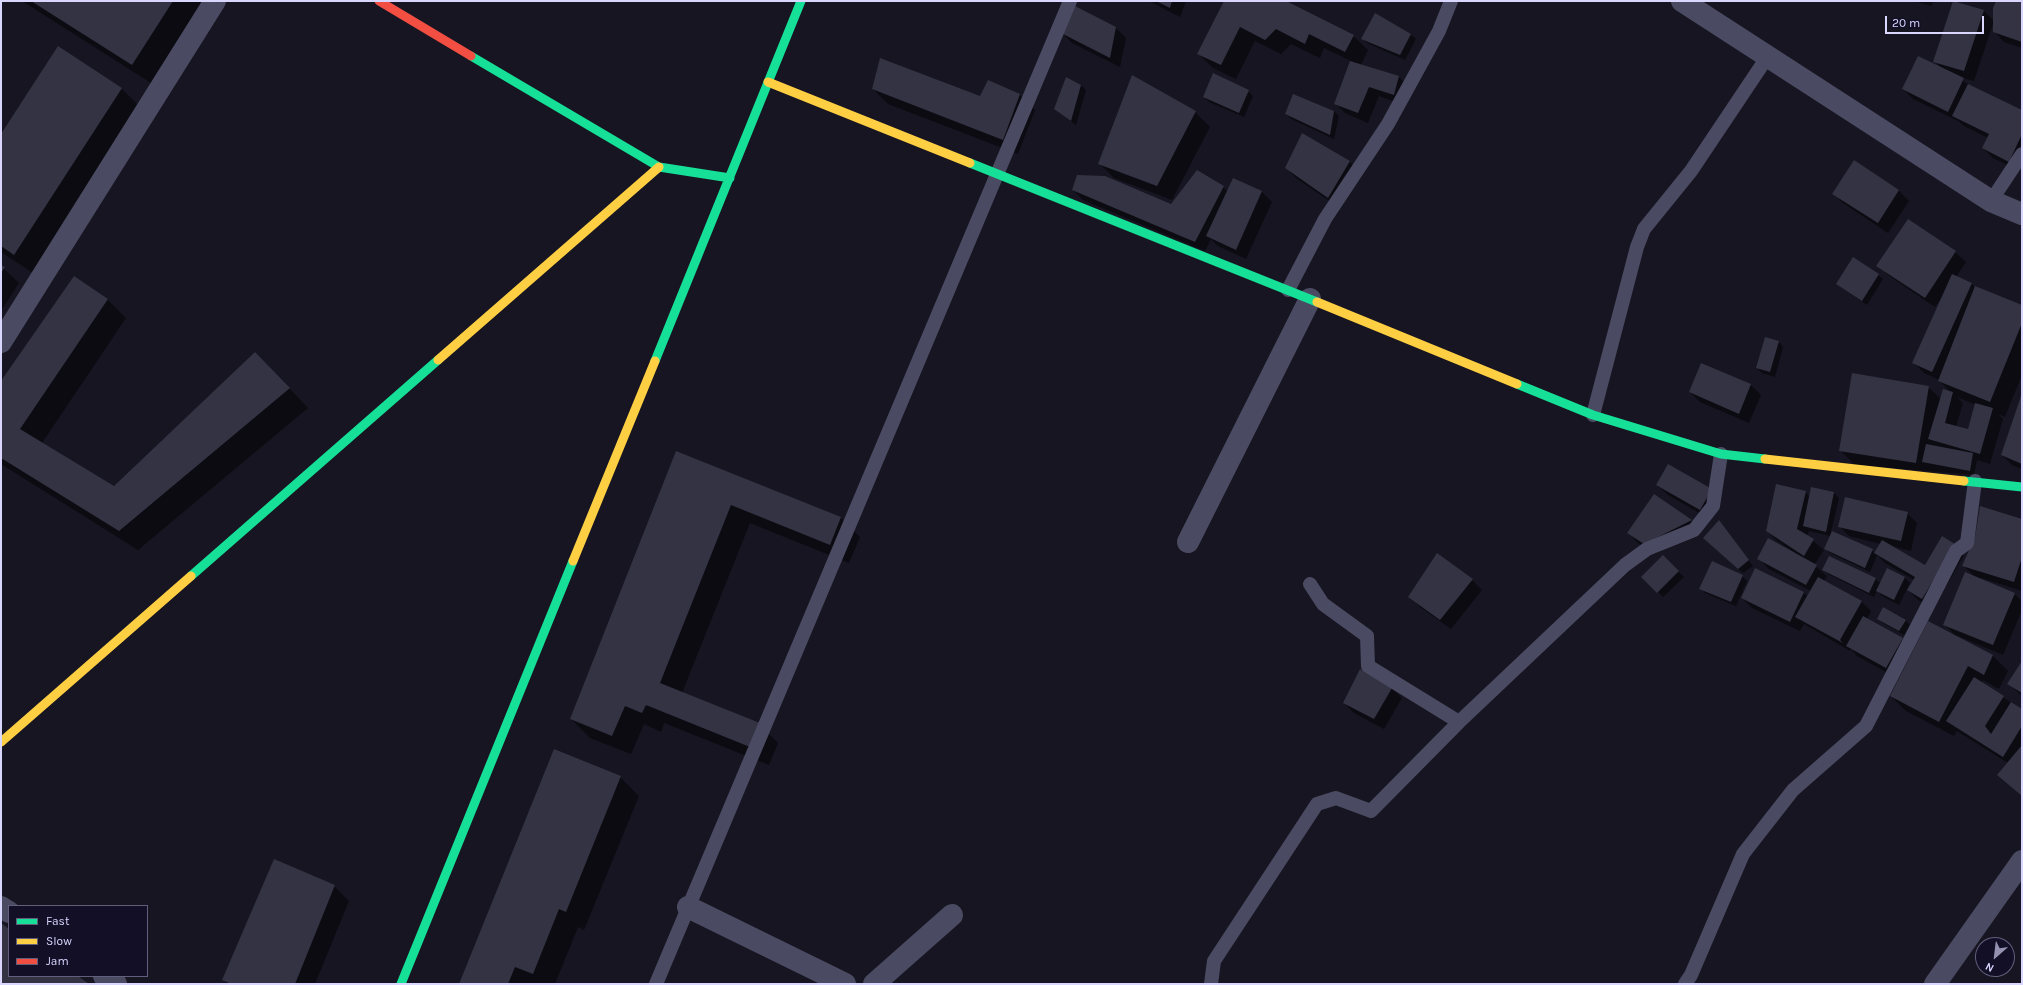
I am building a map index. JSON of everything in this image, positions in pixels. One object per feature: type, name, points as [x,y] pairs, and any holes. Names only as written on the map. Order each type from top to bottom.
[{"type":"street","points":[[1,342],[215,1]]},
{"type":"street","points":[[379,1],[659,167],[730,178]]},
{"type":"street","points":[[401,984],[801,1]]},
{"type":"street","points":[[1682,1],[1991,201],[2022,214]]},
{"type":"street","points":[[768,82],[1288,290],[1593,415],[1721,454],[2022,487]]},
{"type":"street","points":[[1,742],[659,167]]},
{"type":"street","points":[[1188,542],[1310,299]]},
{"type":"street","points":[[1935,984],[2022,861]]},
{"type":"street","points":[[688,907],[845,984]]},
{"type":"street","points":[[874,984],[952,915]]},
{"type":"street","points":[[106,977],[116,984]]},
{"type":"lane","points":[[656,984],[996,173],[1070,1]]},
{"type":"lane","points":[[1288,290],[1325,219],[1388,124],[1439,31],[1451,1]]},
{"type":"lane","points":[[1593,415],[1637,248],[1644,229],[1691,171],[1768,56]]},
{"type":"lane","points":[[1991,201],[2022,154]]},
{"type":"lane","points":[[1211,984],[1214,961],[1317,804],[1336,798],[1372,811],[1459,722],[1625,565],[1647,549],[1694,530],[1713,506],[1721,454]]},
{"type":"lane","points":[[1684,984],[1691,975],[1743,854],[1793,790],[1866,726],[1956,551],[1967,543],[1975,481]]},
{"type":"lane","points":[[1310,584],[1323,604],[1367,636],[1368,666],[1459,722]]},
{"type":"building","points":[[31,1],[173,1],[132,65]]},
{"type":"building","points":[[1156,1],[1172,1],[1170,8]]},
{"type":"building","points":[[1224,1],[1286,1],[1354,35],[1345,52],[1309,34],[1305,44],[1276,29],[1265,40],[1240,27],[1221,65],[1197,54]]},
{"type":"building","points":[[1953,1],[1984,10],[1964,71],[1933,62]]},
{"type":"building","points":[[1996,1],[2022,1],[2022,42],[1993,32],[1993,8]]},
{"type":"building","points":[[1075,6],[1116,27],[1110,58],[1061,33]]},
{"type":"building","points":[[1375,13],[1411,34],[1400,55],[1361,39]]},
{"type":"building","points":[[58,46],[122,88],[14,255],[1,246],[1,134]]},
{"type":"building","points":[[1918,56],[1964,78],[1948,112],[1902,89]]},
{"type":"building","points":[[880,58],[980,96],[988,80],[1020,94],[1003,140],[872,89]]},
{"type":"building","points":[[1350,61],[1399,76],[1394,95],[1369,87],[1358,113],[1334,104]]},
{"type":"building","points":[[1213,73],[1249,90],[1239,113],[1203,97]]},
{"type":"building","points":[[1132,75],[1196,111],[1157,186],[1098,164]]},
{"type":"building","points":[[1066,77],[1081,85],[1071,121],[1054,109]]},
{"type":"building","points":[[1968,84],[2022,110],[2022,134],[2009,162],[1982,148],[1989,134],[1952,116]]},
{"type":"building","points":[[1293,94],[1334,111],[1330,135],[1285,114]]},
{"type":"building","points":[[1302,133],[1350,161],[1328,198],[1285,168]]},
{"type":"building","points":[[1854,160],[1899,190],[1878,223],[1832,194]]},
{"type":"building","points":[[1197,170],[1224,186],[1195,242],[1072,190],[1077,175],[1105,176],[1171,204]]},
{"type":"building","points":[[1233,178],[1262,191],[1236,250],[1206,236]]},
{"type":"building","points":[[1908,219],[1956,251],[1925,298],[1876,266]]},
{"type":"building","points":[[1853,257],[1879,274],[1862,301],[1836,284]]},
{"type":"building","points":[[1,265],[5,267],[1,273]]},
{"type":"building","points":[[1952,274],[1972,283],[1932,372],[1912,363]]},
{"type":"building","points":[[74,276],[108,299],[20,429],[114,486],[255,352],[290,388],[119,531],[1,458],[1,381]]},
{"type":"building","points":[[1975,286],[2022,305],[2022,323],[1990,402],[1938,381]]},
{"type":"building","points":[[1765,337],[1779,341],[1770,372],[1756,368]]},
{"type":"building","points":[[1701,363],[1751,384],[1739,414],[1689,392]]},
{"type":"building","points":[[1852,373],[1929,386],[1916,463],[1839,451]]},
{"type":"building","points":[[1943,389],[1953,392],[1945,423],[1968,429],[1975,403],[1993,408],[1980,454],[1928,439]]},
{"type":"building","points":[[2022,396],[2022,464],[2001,455]]},
{"type":"building","points":[[1926,444],[1973,453],[1970,471],[1922,462]]},
{"type":"building","points":[[676,451],[841,517],[830,545],[731,505],[660,683],[760,723],[750,747],[646,705],[642,713],[625,706],[612,736],[570,719]]},
{"type":"building","points":[[1668,464],[1712,489],[1700,510],[1656,485]]},
{"type":"building","points":[[1776,484],[1806,491],[1797,529],[1814,539],[1804,556],[1766,531]]},
{"type":"building","points":[[1811,487],[1834,492],[1826,532],[1803,526]]},
{"type":"building","points":[[1654,494],[1692,520],[1644,544],[1627,533]]},
{"type":"building","points":[[1845,497],[1908,512],[1901,541],[1838,527]]},
{"type":"building","points":[[1980,506],[2022,519],[2022,557],[2014,582],[1962,566],[1975,537]]},
{"type":"building","points":[[1719,520],[1749,560],[1738,569],[1703,538]]},
{"type":"building","points":[[1832,531],[1873,549],[1865,568],[1824,549]]},
{"type":"building","points":[[1942,536],[1955,544],[1922,599],[1907,590],[1915,577],[1874,553],[1882,540],[1925,565]]},
{"type":"building","points":[[1768,538],[1817,565],[1806,585],[1757,559]]},
{"type":"building","points":[[1437,553],[1473,579],[1440,620],[1408,597]]},
{"type":"building","points":[[1663,555],[1679,571],[1657,593],[1641,577]]},
{"type":"building","points":[[1829,556],[1876,578],[1869,593],[1822,570]]},
{"type":"building","points":[[1712,561],[1743,575],[1731,602],[1699,589]]},
{"type":"building","points":[[1755,568],[1804,592],[1790,622],[1741,598]]},
{"type":"building","points":[[1887,568],[1905,577],[1894,600],[1876,591]]},
{"type":"building","points":[[1965,572],[2015,593],[1993,645],[1943,625]]},
{"type":"building","points":[[1818,577],[1862,601],[1840,640],[1843,643],[1795,617]]},
{"type":"building","points":[[1883,607],[1906,620],[1899,631],[1877,619]]},
{"type":"building","points":[[1863,616],[1903,638],[1886,668],[1846,646]]},
{"type":"building","points":[[1928,621],[1993,655],[1984,675],[1968,666],[1939,722],[1890,696]]},
{"type":"building","points":[[2022,661],[2022,693],[2007,684]]},
{"type":"building","points":[[1360,669],[1392,688],[1374,719],[1343,703]]},
{"type":"building","points":[[1974,677],[2004,696],[1985,726],[1991,734],[2011,702],[2022,709],[2022,726],[2003,757],[1946,721]]},
{"type":"building","points":[[2022,745],[2022,796],[1997,775]]},
{"type":"building","points":[[554,749],[621,776],[566,912],[559,909],[533,974],[515,967],[508,984],[459,984]]},
{"type":"building","points":[[274,859],[335,885],[295,984],[231,984],[222,980]]},
{"type":"building","points":[[1,923],[8,928],[8,977],[79,977],[89,984],[1,984]]},
{"type":"traffic: fast","points":[[655,361],[801,1]]},
{"type":"traffic: fast","points":[[471,56],[659,167],[730,178]]},
{"type":"traffic: fast","points":[[970,163],[1317,302]]},
{"type":"traffic: fast","points":[[191,576],[438,360]]},
{"type":"traffic: fast","points":[[1517,384],[1593,415],[1721,454],[1765,459]]},
{"type":"traffic: fast","points":[[1964,481],[2022,487]]},
{"type":"traffic: fast","points":[[401,984],[573,561]]},
{"type":"traffic: slow","points":[[768,82],[970,163]]},
{"type":"traffic: slow","points":[[438,360],[659,167]]},
{"type":"traffic: slow","points":[[1317,302],[1517,384]]},
{"type":"traffic: slow","points":[[573,561],[655,361]]},
{"type":"traffic: slow","points":[[1765,459],[1964,481]]},
{"type":"traffic: slow","points":[[1,742],[191,576]]},
{"type":"traffic: jam","points":[[379,1],[471,56]]}]
